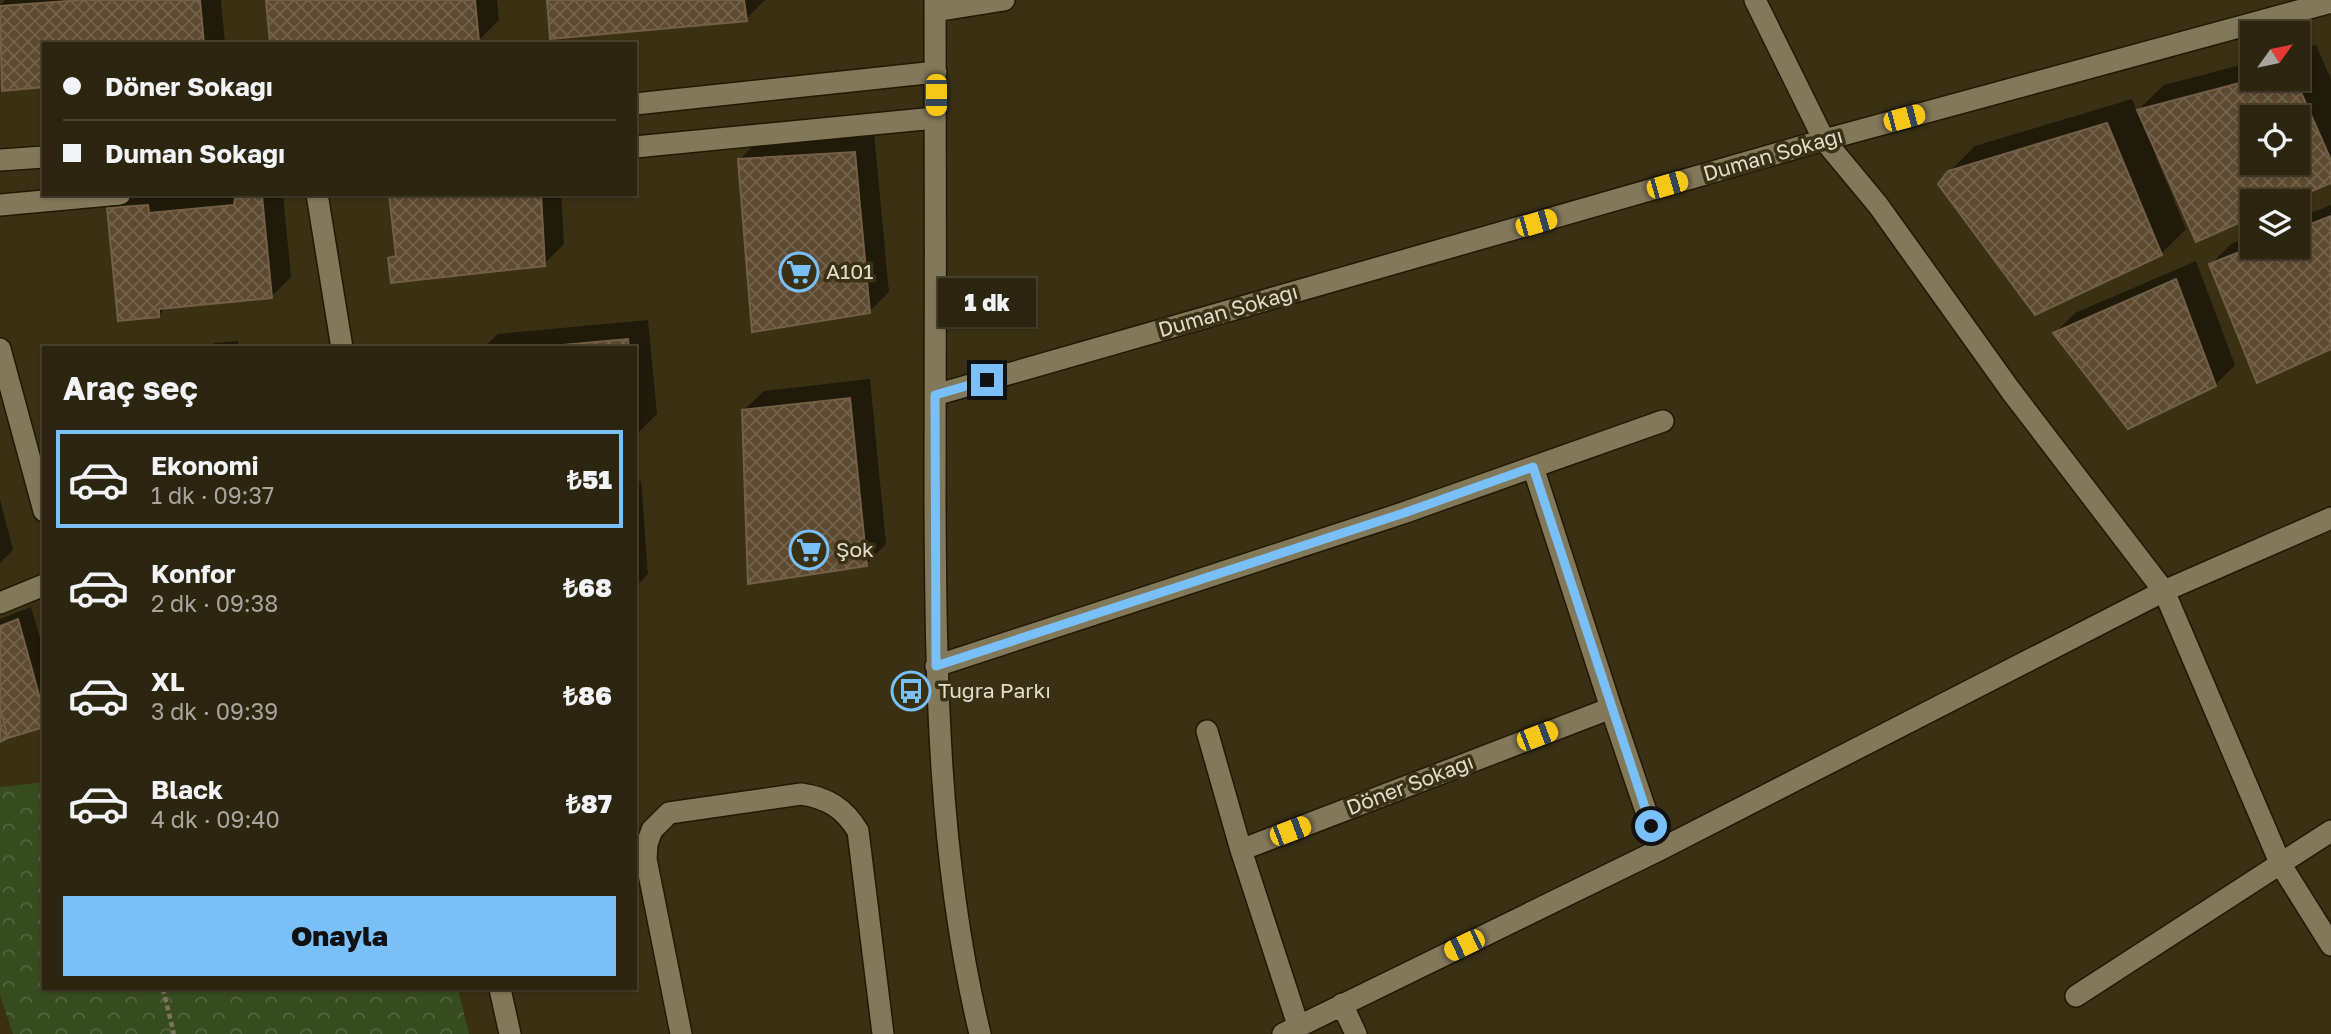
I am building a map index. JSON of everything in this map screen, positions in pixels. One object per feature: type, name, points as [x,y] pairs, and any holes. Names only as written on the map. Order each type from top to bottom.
[{"type":"street","points":[[980,1034],[964,971],[946,829],[936,666],[935,5],[1004,0]]},
{"type":"street","points":[[1755,0],[1824,140],[1878,205],[2011,391],[2164,591],[2281,865],[2331,945]]},
{"type":"street","name":"Duman Sokağı","points":[[935,395],[1824,140],[2331,2]]},
{"type":"street","points":[[637,104],[936,72]]},
{"type":"street","points":[[637,146],[935,118]]},
{"type":"street","points":[[0,160],[42,157]]},
{"type":"street","points":[[0,205],[98,196]]},
{"type":"street","points":[[317,196],[342,346]]},
{"type":"street","points":[[0,349],[42,503]]},
{"type":"street","points":[[936,666],[1404,513],[1663,421]]},
{"type":"street","points":[[1533,467],[1659,850]]},
{"type":"street","points":[[1207,731],[1290,1030],[1659,850],[2164,591],[2331,519]]},
{"type":"street","points":[[0,603],[42,586]]},
{"type":"street","name":"Döner Sokağı","points":[[1241,850],[1611,708]]},
{"type":"street","points":[[681,1034],[646,859],[652,830],[669,813],[801,794],[820,797],[836,805],[849,817],[858,831],[883,1034]]},
{"type":"street","points":[[2076,996],[2331,831]]},
{"type":"street","points":[[500,990],[510,1034]]},
{"type":"street","points":[[1342,1004],[1356,1034]]},
{"type":"path","points":[[163,990],[174,1034]]},
{"type":"green space","points":[[42,782],[42,990],[458,990],[469,1034],[13,1034],[0,995],[0,787]]},
{"type":"building","points":[[82,0],[200,0],[204,42],[42,42],[42,87],[2,91],[0,6]]},
{"type":"building","points":[[266,0],[475,0],[479,42],[270,42]]},
{"type":"building","points":[[547,0],[744,0],[747,21],[550,39]]},
{"type":"building","points":[[2240,83],[2240,91],[2300,91],[2307,105],[2240,105],[2240,175],[2310,175],[2310,113],[2331,160],[2331,183],[2310,192],[2310,189],[2240,189],[2240,222],[2196,242],[2137,110]]},
{"type":"building","points":[[2107,123],[2162,255],[2035,315],[1938,184],[1948,171]]},
{"type":"building","points":[[855,152],[870,313],[752,332],[738,159]]},
{"type":"building","points":[[262,196],[272,298],[159,309],[159,317],[118,321],[107,208],[148,205],[149,213],[234,205],[235,199]]},
{"type":"building","points":[[389,196],[541,196],[545,266],[391,283],[388,258],[396,256]]},
{"type":"building","points":[[2331,216],[2331,349],[2257,383],[2209,264],[2240,252],[2240,259],[2310,259],[2310,224]]},
{"type":"building","points":[[2176,279],[2216,386],[2128,429],[2053,333]]},
{"type":"building","points":[[628,339],[629,346],[551,346]]},
{"type":"building","points":[[850,398],[867,566],[748,584],[742,410]]},
{"type":"building","points":[[18,619],[42,706],[42,728],[8,738],[0,708],[0,626]]},
{"type":"building","points":[[0,708],[8,738],[0,742]]},
{"type":"place","name":"A101","points":[[799,272]]},
{"type":"place","name":"Şok","points":[[809,550]]},
{"type":"place","name":"Tuğra Parkı","points":[[911,691]]},
{"type":"route","points":[[987,380],[935,395],[936,666],[1404,513],[1533,467],[1651,826]]}]
